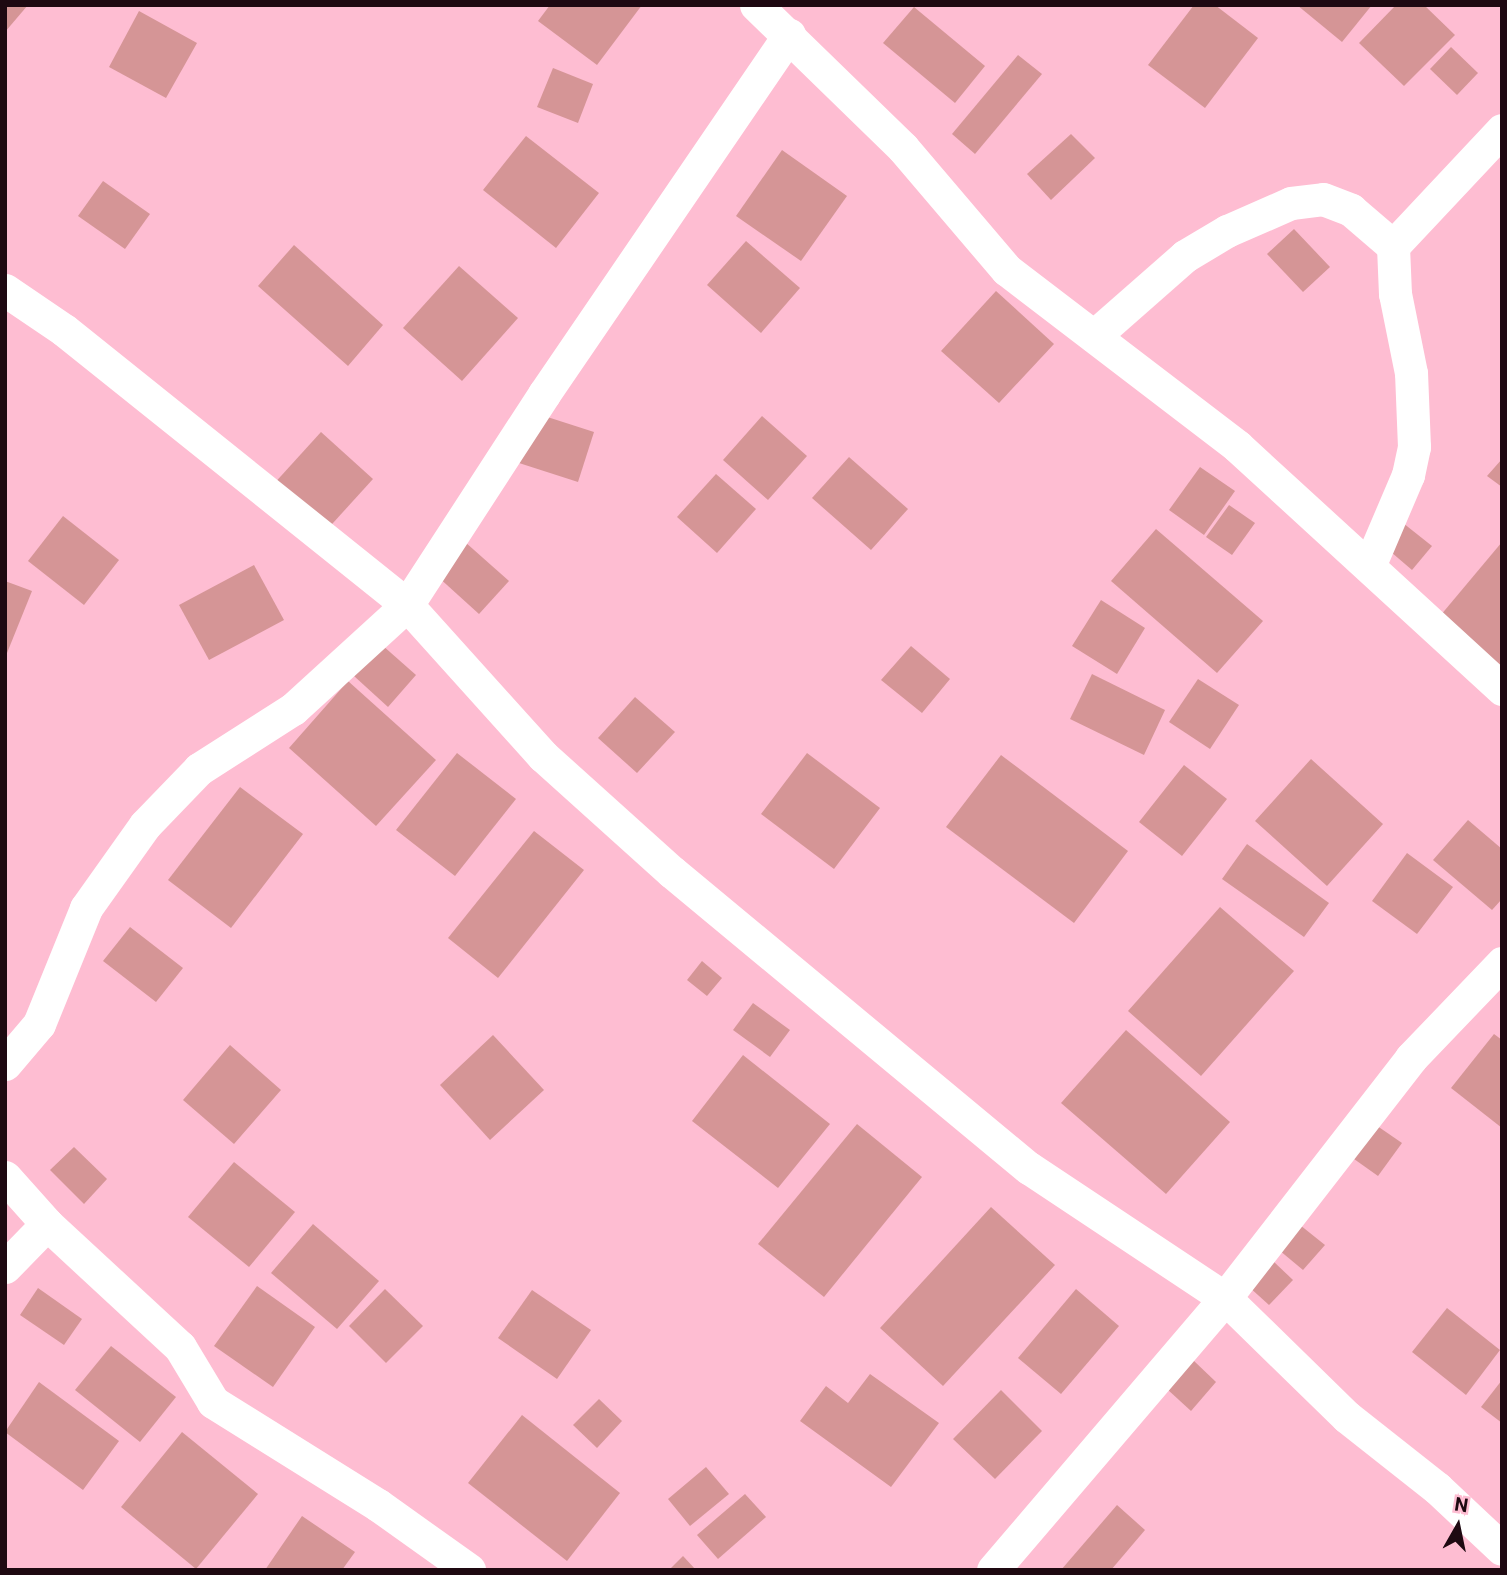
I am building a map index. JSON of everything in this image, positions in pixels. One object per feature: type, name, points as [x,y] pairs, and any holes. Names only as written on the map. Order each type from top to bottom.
[{"type":"street","points":[[756,5],[902,148],[1007,270],[1237,446],[1370,564],[1502,689]]},
{"type":"street","points":[[5,1064],[39,1024],[86,908],[145,825],[199,769],[293,709],[407,605],[544,394],[789,35]]},
{"type":"street","points":[[1370,564],[1408,475],[1414,447],[1411,373],[1395,294],[1393,246],[1502,130]]},
{"type":"street","points":[[1094,336],[1185,256],[1227,231],[1291,203],[1323,200],[1351,210],[1393,246]]},
{"type":"street","points":[[5,290],[64,330],[407,605],[542,756],[672,872],[1029,1168],[1225,1298],[1347,1417],[1437,1488],[1502,1549]]},
{"type":"street","points":[[993,1570],[1225,1298],[1410,1058],[1502,963]]},
{"type":"street","points":[[5,1177],[47,1224],[180,1347],[213,1402],[377,1505],[469,1570]]},
{"type":"street","points":[[5,1266],[47,1224]]},
{"type":"building","points":[[5,5],[28,5],[5,32]]},
{"type":"building","points":[[550,5],[642,5],[597,65],[538,21]]},
{"type":"building","points":[[1194,5],[1215,5],[1258,38],[1205,108],[1148,65]]},
{"type":"building","points":[[1297,5],[1372,5],[1342,42]]},
{"type":"building","points":[[1396,5],[1424,5],[1455,35],[1404,86],[1359,43]]},
{"type":"building","points":[[914,7],[985,66],[955,103],[883,43]]},
{"type":"building","points":[[139,11],[197,43],[166,98],[109,67]]},
{"type":"building","points":[[1451,47],[1478,73],[1457,95],[1430,69]]},
{"type":"building","points":[[1018,55],[1042,74],[975,154],[952,134]]},
{"type":"building","points":[[553,68],[593,84],[578,123],[537,107]]},
{"type":"building","points":[[1071,134],[1095,158],[1051,200],[1027,174]]},
{"type":"building","points":[[526,136],[599,193],[556,248],[483,190]]},
{"type":"building","points":[[782,150],[847,196],[801,261],[736,216]]},
{"type":"building","points":[[103,181],[150,214],[125,249],[78,216]]},
{"type":"building","points":[[1294,229],[1330,267],[1303,292],[1267,254]]},
{"type":"building","points":[[746,241],[800,288],[761,333],[707,285]]},
{"type":"building","points":[[294,245],[383,325],[348,366],[258,286]]},
{"type":"building","points":[[459,266],[518,318],[462,381],[403,328]]},
{"type":"building","points":[[996,291],[1054,344],[999,403],[941,351]]},
{"type":"building","points":[[535,413],[594,432],[578,482],[519,463]]},
{"type":"building","points":[[762,416],[807,456],[768,500],[723,460]]},
{"type":"building","points":[[321,432],[373,479],[323,534],[271,487]]},
{"type":"building","points":[[849,457],[908,509],[871,550],[812,498]]},
{"type":"building","points":[[1502,459],[1502,487],[1487,476]]},
{"type":"building","points":[[1200,467],[1235,491],[1204,535],[1169,510]]},
{"type":"building","points":[[716,474],[756,509],[717,553],[677,517]]},
{"type":"building","points":[[1229,505],[1255,523],[1232,555],[1206,537]]},
{"type":"building","points":[[63,516],[119,560],[84,605],[28,561]]},
{"type":"building","points":[[1403,523],[1432,546],[1412,570],[1384,546]]},
{"type":"building","points":[[1156,529],[1263,621],[1217,673],[1111,581]]},
{"type":"building","points":[[456,534],[509,581],[479,614],[426,566]]},
{"type":"building","points":[[1502,542],[1502,667],[1440,616]]},
{"type":"building","points":[[254,565],[284,620],[209,660],[179,605]]},
{"type":"building","points":[[5,581],[32,591],[5,658]]},
{"type":"building","points":[[1101,600],[1145,628],[1117,674],[1072,646]]},
{"type":"building","points":[[382,645],[416,675],[388,707],[354,676]]},
{"type":"building","points":[[911,646],[950,679],[922,713],[881,680]]},
{"type":"building","points":[[1092,674],[1165,710],[1144,755],[1070,719]]},
{"type":"building","points":[[1198,679],[1239,705],[1210,749],[1169,722]]},
{"type":"building","points":[[348,681],[436,760],[376,826],[289,748]]},
{"type":"building","points":[[635,697],[675,732],[637,773],[598,738]]},
{"type":"building","points":[[457,753],[516,799],[455,876],[396,830]]},
{"type":"building","points":[[807,753],[880,808],[834,869],[761,814]]},
{"type":"building","points":[[1001,755],[1128,851],[1074,923],[946,827]]},
{"type":"building","points":[[1311,759],[1383,824],[1327,886],[1255,821]]},
{"type":"building","points":[[1184,765],[1227,799],[1182,856],[1139,822]]},
{"type":"building","points":[[240,787],[303,834],[231,928],[168,880]]},
{"type":"building","points":[[1468,820],[1502,849],[1502,899],[1492,910],[1433,860]]},
{"type":"building","points":[[534,831],[584,870],[498,978],[448,938]]},
{"type":"building","points":[[1247,844],[1329,903],[1304,937],[1222,879]]},
{"type":"building","points":[[1407,853],[1453,887],[1417,934],[1372,901]]},
{"type":"building","points":[[1220,907],[1294,971],[1201,1076],[1128,1011]]},
{"type":"building","points":[[130,927],[183,968],[156,1002],[103,961]]},
{"type":"building","points":[[702,961],[722,978],[707,996],[687,980]]},
{"type":"building","points":[[753,1003],[790,1030],[770,1057],[733,1030]]},
{"type":"building","points":[[1126,1030],[1230,1122],[1166,1194],[1061,1103]]},
{"type":"building","points":[[1494,1034],[1502,1040],[1502,1128],[1451,1088]]},
{"type":"building","points":[[493,1035],[544,1090],[490,1140],[440,1085]]},
{"type":"building","points":[[230,1045],[281,1090],[234,1144],[183,1100]]},
{"type":"building","points":[[743,1055],[830,1124],[778,1188],[692,1121]]},
{"type":"building","points":[[1370,1121],[1402,1143],[1378,1176],[1347,1154]]},
{"type":"building","points":[[857,1124],[922,1177],[824,1297],[758,1244]]},
{"type":"building","points":[[74,1147],[107,1179],[84,1204],[50,1170]]},
{"type":"building","points":[[234,1162],[295,1212],[249,1267],[188,1217]]},
{"type":"building","points":[[991,1207],[1055,1265],[943,1386],[880,1328]]},
{"type":"building","points":[[313,1224],[379,1281],[337,1329],[271,1273]]},
{"type":"building","points":[[1300,1225],[1325,1245],[1303,1270],[1279,1250]]},
{"type":"building","points":[[1273,1261],[1293,1280],[1269,1305],[1248,1286]]},
{"type":"building","points":[[257,1286],[315,1327],[273,1387],[214,1346]]},
{"type":"building","points":[[38,1288],[82,1319],[64,1345],[20,1315]]},
{"type":"building","points":[[385,1289],[423,1326],[386,1363],[349,1326]]},
{"type":"building","points":[[1076,1289],[1119,1326],[1061,1394],[1018,1358]]},
{"type":"building","points":[[532,1290],[591,1330],[557,1379],[498,1338]]},
{"type":"building","points":[[1447,1308],[1500,1350],[1466,1395],[1412,1352]]},
{"type":"building","points":[[111,1346],[176,1397],[140,1442],[75,1390]]},
{"type":"building","points":[[1193,1360],[1216,1382],[1191,1411],[1167,1389]]},
{"type":"building","points":[[870,1374],[939,1423],[891,1487],[800,1421],[826,1386],[848,1403]]},
{"type":"building","points":[[1502,1380],[1502,1423],[1481,1407]]},
{"type":"building","points":[[39,1382],[119,1441],[83,1490],[5,1432]]},
{"type":"building","points":[[1001,1390],[1042,1431],[995,1479],[953,1439]]},
{"type":"building","points":[[599,1399],[622,1421],[597,1448],[573,1425]]},
{"type":"building","points":[[522,1415],[620,1493],[567,1561],[468,1483]]},
{"type":"building","points":[[182,1432],[258,1494],[196,1569],[121,1507]]},
{"type":"building","points":[[706,1467],[729,1494],[690,1526],[668,1499]]},
{"type":"building","points":[[745,1494],[766,1517],[718,1559],[697,1535]]},
{"type":"building","points":[[1117,1505],[1145,1530],[1111,1570],[1061,1570]]},
{"type":"building","points":[[302,1516],[355,1552],[342,1570],[265,1570]]},
{"type":"building","points":[[683,1556],[696,1570],[669,1570]]}]
